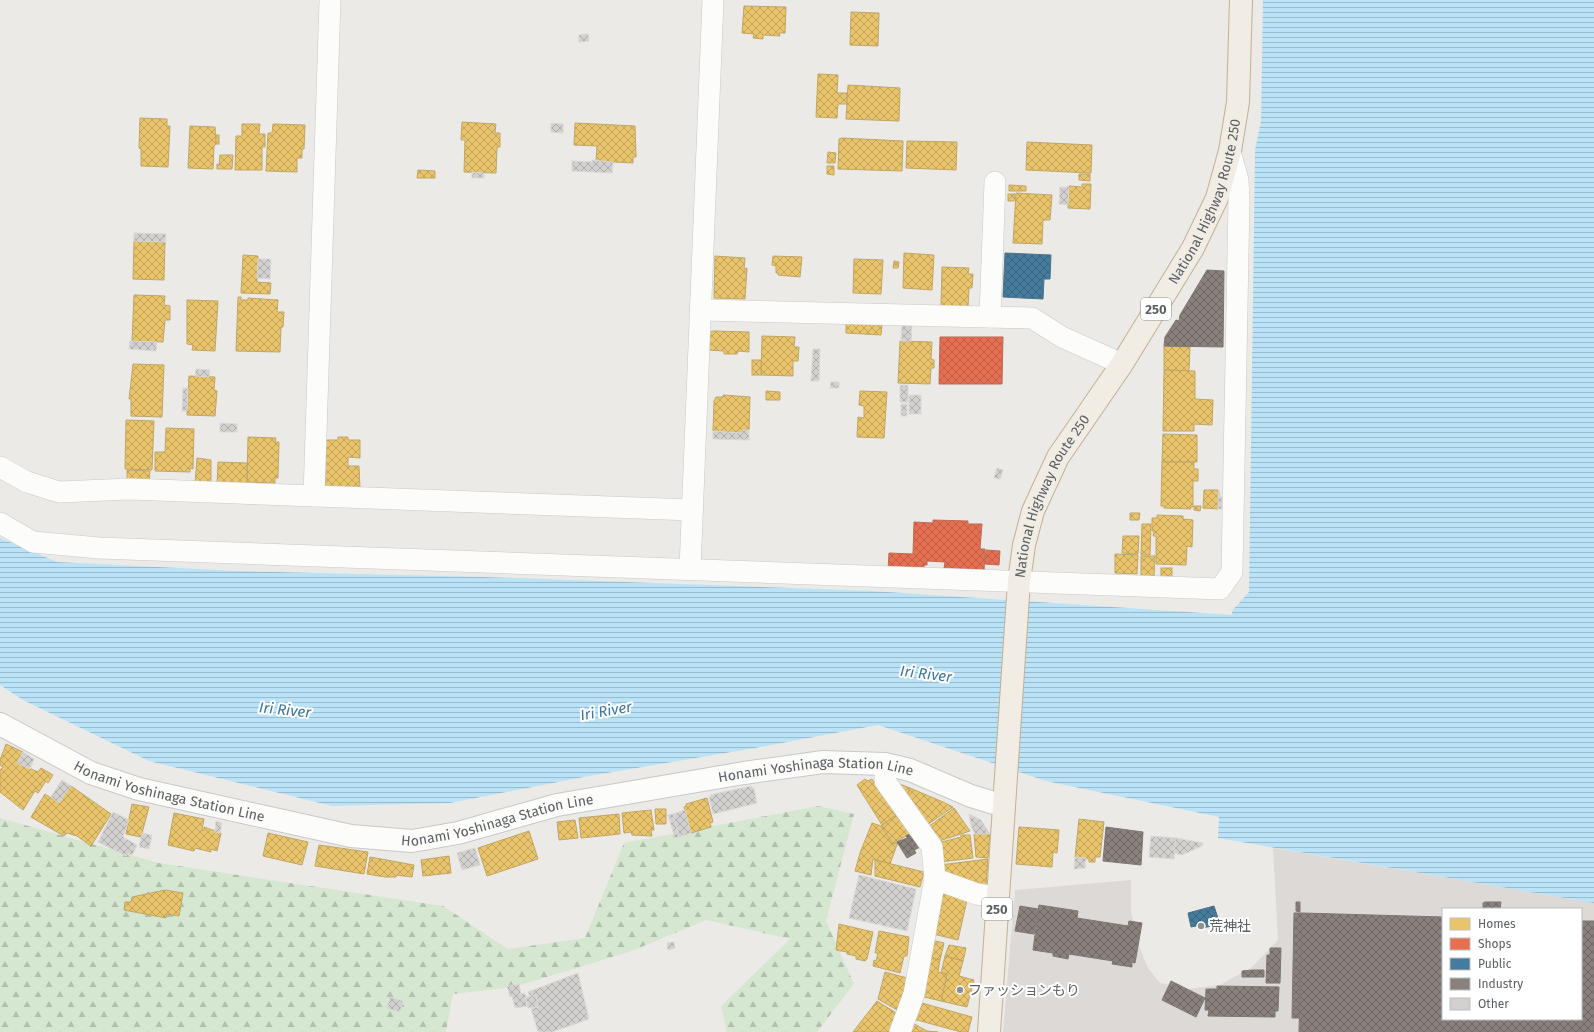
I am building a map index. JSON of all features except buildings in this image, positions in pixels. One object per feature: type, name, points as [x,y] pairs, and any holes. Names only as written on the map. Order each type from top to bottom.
[{"type":"highway","name":"National Highway Route 250","points":[[989,1032],[1004,796],[1019,590],[1024,545],[1033,511],[1058,457],[1122,364],[1193,248],[1217,198],[1230,151],[1238,102],[1241,0]]},
{"type":"main road","name":"Honami Yoshinaga Station Line","points":[[0,724],[91,773],[139,788],[351,836],[412,841],[458,832],[557,805],[744,773],[823,762],[885,764],[910,770],[971,796],[1004,796]]},
{"type":"street","points":[[314,496],[330,0]]},
{"type":"street","points":[[690,569],[713,0]]},
{"type":"street","points":[[0,523],[33,542],[99,548],[690,569],[1019,590],[1220,589],[1232,572],[1239,200],[1238,180],[1230,151]]},
{"type":"street","points":[[990,317],[995,182]]},
{"type":"street","points":[[701,310],[1032,318],[1062,337],[1122,364]]},
{"type":"street","points":[[0,467],[27,482],[59,492],[129,489],[692,510]]},
{"type":"street","points":[[885,764],[885,781],[932,847],[935,879],[914,994],[900,1032]]},
{"type":"street","points":[[935,879],[977,894],[997,897]]},
{"type":"shaded area","points":[[1273,848],[1594,903],[1594,1032],[1003,1032],[1015,890],[1131,880],[1131,912],[1139,946],[1148,968],[1160,983],[1188,989],[1220,985],[1252,967],[1278,940]]},
{"type":"green space","points":[[818,806],[854,814],[826,921],[854,984],[817,1032],[727,1032],[721,1006],[790,939],[706,920],[629,952],[514,987],[453,994],[446,1032],[0,1032],[0,818],[159,863],[443,906],[508,949],[585,938],[624,843]]},
{"type":"water","name":"Iri River","points":[[1263,0],[1594,0],[1594,903],[1218,838],[1219,817],[1046,781],[878,725],[755,748],[589,776],[450,803],[332,806],[149,761],[23,700],[0,685],[0,538],[57,562],[238,571],[484,577],[873,591],[1232,615],[1232,611],[1249,592],[1255,150],[1261,121]]},
{"type":"place","name":"荒神社","points":[[1201,926]]},
{"type":"place","name":"ファッションもり","points":[[960,990]]}]
